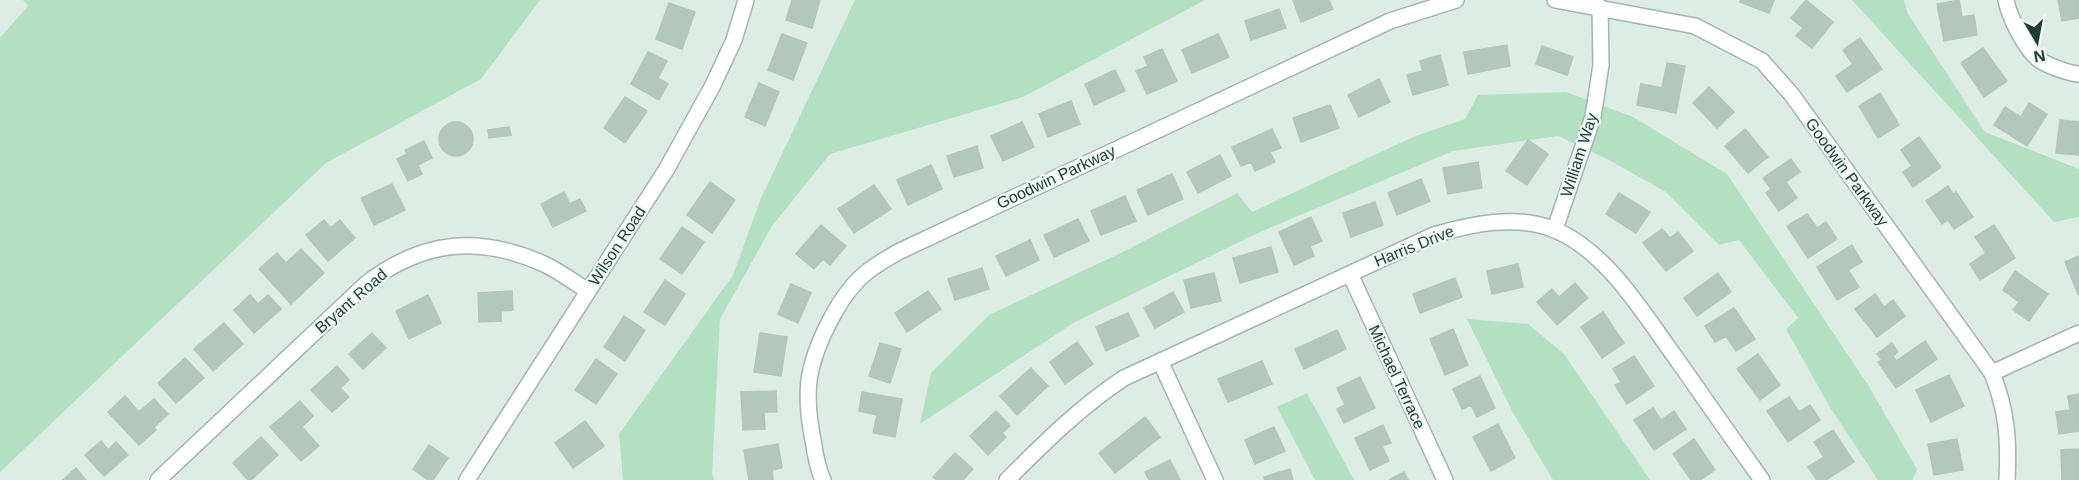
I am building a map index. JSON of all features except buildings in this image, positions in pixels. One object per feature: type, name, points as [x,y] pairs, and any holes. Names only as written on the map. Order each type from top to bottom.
[{"type":"street","name":"Wilson Road","points":[[467,480],[666,170],[712,87],[734,40],[746,0]]},
{"type":"street","name":"Goodwin Parkway","points":[[823,480],[818,471],[810,424],[809,380],[818,348],[828,326],[847,293],[866,273],[898,252],[1390,21],[1456,0]]},
{"type":"street","name":"Goodwin Parkway","points":[[1555,0],[1695,26],[1762,62],[1792,95],[1992,373],[2002,399],[2009,444],[2007,480]]},
{"type":"street","points":[[2007,0],[2008,12],[2020,36],[2038,59],[2073,74],[2079,74]]},
{"type":"street","name":"William Way","points":[[1555,230],[1593,117],[1601,64],[1600,7]]},
{"type":"street","name":"Harris Drive","points":[[1007,480],[1062,426],[1100,394],[1124,378],[1434,235],[1467,225],[1509,221],[1555,230],[1590,251],[1621,282],[1762,480]]},
{"type":"street","name":"Bryant Road","points":[[158,480],[367,283],[384,270],[403,260],[449,246],[483,245],[502,249],[546,265],[588,291]]},
{"type":"street","name":"Michael Terrace","points":[[1350,274],[1445,480]]},
{"type":"street","points":[[1992,373],[2079,333]]},
{"type":"street","points":[[1160,361],[1215,480]]},
{"type":"green space","points":[[23,0],[540,0],[481,79],[326,163],[0,472],[0,38],[28,6]]},
{"type":"green space","points":[[855,0],[1205,0],[1023,97],[830,154],[772,226],[720,319],[712,474],[714,480],[623,480],[619,434],[733,275],[761,198]]},
{"type":"green space","points":[[1852,0],[1904,0],[1908,14],[1985,132],[2079,169],[2079,217],[2054,222]]},
{"type":"green space","points":[[1566,92],[1633,117],[1727,174],[1868,385],[1917,469],[1913,480],[1878,480],[1828,404],[1786,329],[1798,318],[1739,240],[1719,245],[1666,192],[1607,159],[1558,136],[1453,151],[1260,232],[1075,322],[920,424],[931,373],[989,315],[1123,252],[1237,193],[1252,212],[1413,137],[1465,119],[1478,95]]},
{"type":"green space","points":[[1467,319],[1528,324],[1564,354],[1650,480],[1553,480],[1512,411]]},
{"type":"green space","points":[[1307,393],[1354,480],[1315,480],[1277,407]]}]
